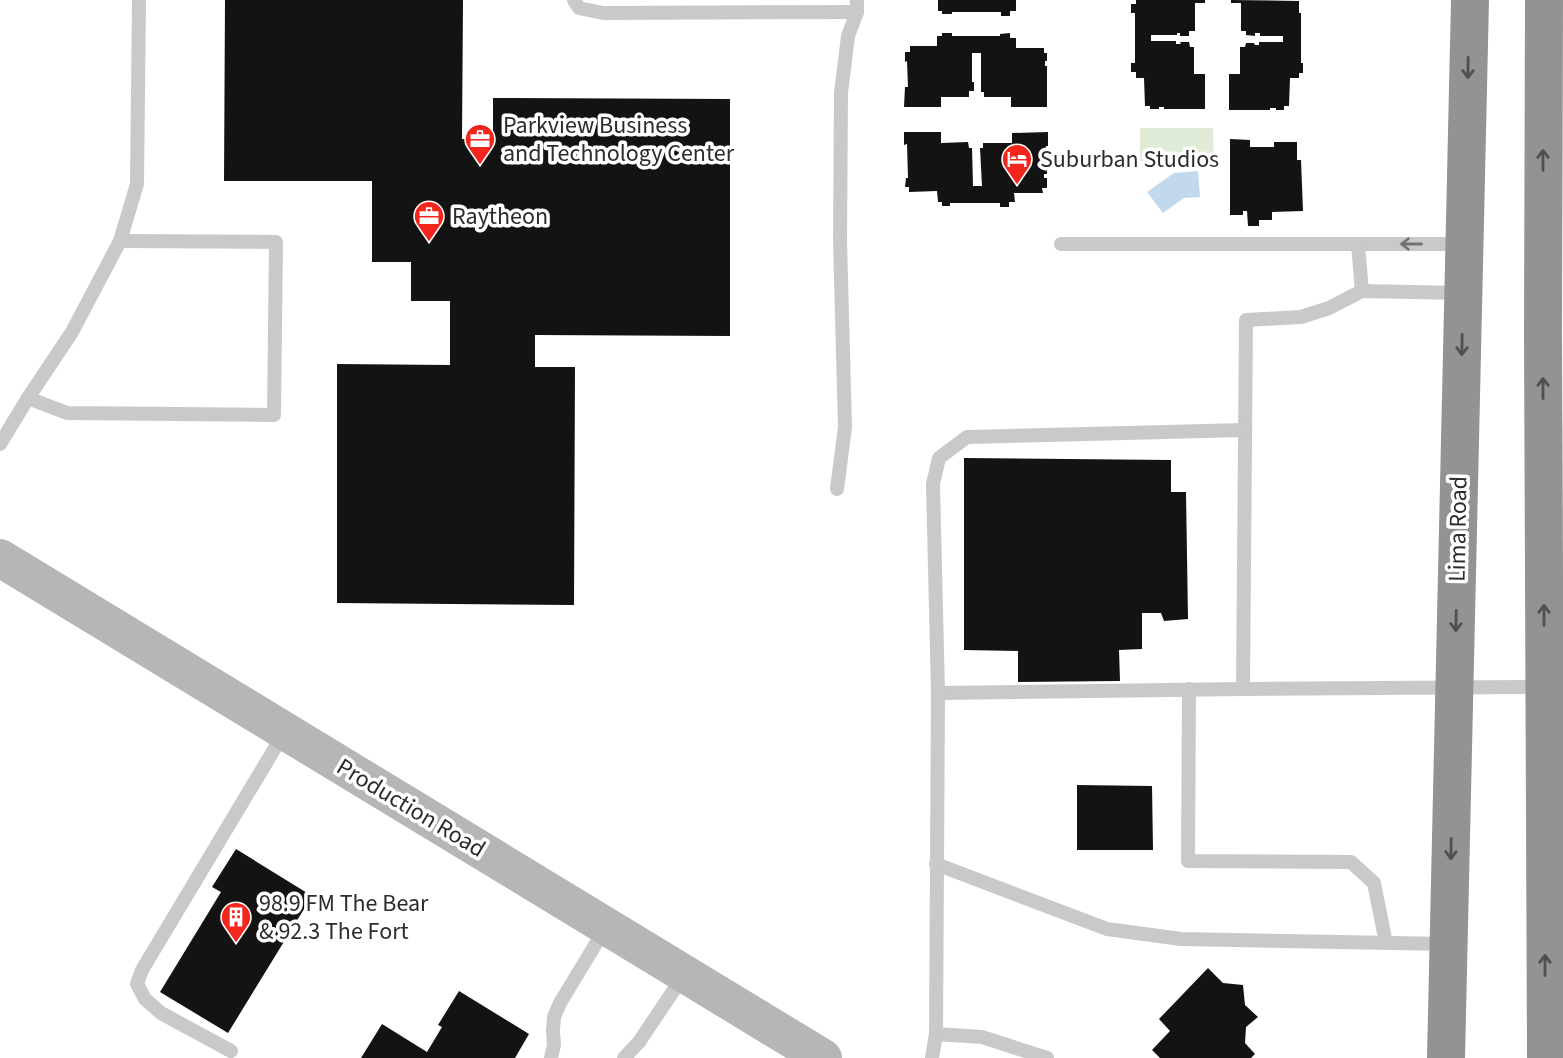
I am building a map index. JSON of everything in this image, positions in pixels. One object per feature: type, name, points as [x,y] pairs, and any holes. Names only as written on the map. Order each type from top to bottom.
[{"type":"highway","name":"Lima Road","points":[[1446,1058],[1470,0]]},
{"type":"highway","points":[[1544,0],[1550,675],[1554,736],[1554,1004],[1546,1058]]},
{"type":"street","name":"Production Road","points":[[0,558],[823,1058]]},
{"type":"lane","points":[[0,444],[72,332],[120,241],[137,184],[139,0]]},
{"type":"lane","points":[[574,0],[579,8],[603,13],[857,6],[848,36],[841,93],[840,240],[845,428],[837,489]]},
{"type":"lane","points":[[28,398],[67,413],[274,415],[276,242],[120,241]]},
{"type":"lane","points":[[1061,244],[1465,244]]},
{"type":"lane","points":[[1358,245],[1362,291]]},
{"type":"lane","points":[[1243,689],[1246,320],[1301,317],[1329,308],[1362,291],[1463,293]]},
{"type":"lane","points":[[932,1058],[936,1034],[938,693],[933,484],[939,457],[967,437],[1245,430]]},
{"type":"lane","points":[[938,693],[1455,688],[1550,675]]},
{"type":"lane","points":[[1189,690],[1188,861],[1352,862],[1374,883],[1386,943]]},
{"type":"lane","points":[[231,1051],[162,1013],[145,999],[137,985],[142,970],[285,732]]},
{"type":"lane","points":[[936,864],[1107,929],[1181,939],[1449,944]]},
{"type":"lane","points":[[551,1058],[554,1017],[607,927]]},
{"type":"lane","points":[[624,1058],[639,1042],[684,974]]},
{"type":"lane","points":[[936,1034],[982,1037],[1047,1058]]},
{"type":"green space","points":[[1140,128],[1213,128],[1214,161],[1140,161]]},
{"type":"water","points":[[1198,171],[1200,197],[1184,198],[1163,213],[1147,192],[1174,173]]},
{"type":"building","points":[[225,0],[463,0],[462,139],[493,139],[493,98],[730,99],[730,336],[535,335],[535,367],[575,367],[574,605],[337,603],[337,364],[450,365],[450,301],[411,301],[411,262],[372,262],[372,181],[224,181]]},
{"type":"building","points":[[938,0],[1016,0],[1016,11],[1010,11],[1010,16],[1001,16],[1001,12],[942,14],[942,11],[938,11]]},
{"type":"building","points":[[1136,0],[1205,0],[1205,3],[1195,3],[1195,31],[1189,31],[1189,36],[1180,36],[1180,33],[1151,35],[1151,41],[1176,41],[1176,44],[1189,42],[1190,47],[1194,47],[1194,74],[1205,74],[1205,109],[1150,109],[1150,106],[1145,106],[1144,78],[1136,78],[1136,72],[1131,72],[1131,63],[1135,63],[1135,13],[1131,13],[1131,4],[1136,4]]},
{"type":"building","points":[[1231,0],[1299,1],[1303,73],[1299,73],[1299,78],[1290,78],[1289,106],[1284,106],[1284,110],[1229,110],[1229,74],[1240,74],[1240,47],[1245,47],[1246,43],[1259,45],[1259,42],[1283,42],[1283,36],[1260,36],[1260,33],[1255,33],[1255,36],[1246,35],[1246,31],[1241,31],[1241,3],[1231,3]]},
{"type":"building","points":[[942,33],[952,33],[952,36],[1000,36],[1010,33],[1010,38],[1016,38],[1016,48],[1044,48],[1044,53],[1047,53],[1047,107],[1011,107],[1011,97],[984,97],[984,92],[981,92],[981,53],[972,53],[974,91],[969,91],[969,97],[941,97],[941,107],[904,107],[905,87],[908,87],[905,52],[910,52],[910,46],[937,46],[937,36],[942,36]]},
{"type":"building","points":[[904,132],[941,132],[941,143],[968,142],[969,148],[972,148],[973,186],[982,186],[980,148],[983,148],[983,143],[1012,143],[1012,133],[1048,132],[1047,174],[1044,174],[1047,188],[1042,188],[1043,193],[1014,193],[1015,202],[1009,202],[1009,207],[1000,207],[1000,203],[950,203],[950,206],[942,206],[942,202],[938,202],[937,191],[909,192],[909,187],[905,187],[908,178]]},
{"type":"building","points":[[1230,139],[1250,140],[1250,147],[1274,147],[1274,142],[1297,142],[1297,160],[1301,160],[1303,211],[1272,212],[1272,220],[1259,220],[1259,226],[1248,226],[1247,211],[1243,211],[1243,215],[1230,215]]},
{"type":"building","points":[[964,458],[1171,460],[1171,492],[1186,492],[1188,619],[1164,621],[1161,613],[1142,613],[1142,649],[1119,650],[1120,681],[1018,682],[1018,651],[964,650]]},
{"type":"building","points":[[1077,785],[1152,786],[1153,850],[1077,850]]},
{"type":"building","name":"98.9 FM The Bear & 92.3 The Fort","points":[[236,849],[312,896],[228,1033],[160,992],[221,892],[212,887]]},
{"type":"building","points":[[1208,968],[1223,983],[1243,985],[1245,1005],[1258,1017],[1246,1027],[1245,1043],[1255,1054],[1251,1058],[1160,1058],[1152,1050],[1170,1031],[1159,1019]]},
{"type":"building","points":[[459,991],[529,1034],[515,1058],[361,1058],[382,1024],[427,1052],[442,1027],[438,1025]]},
{"type":"place","name":"Parkview Business and Technology Center","points":[[480,166]]},
{"type":"place","name":"Suburban Studios","points":[[1017,186]]},
{"type":"place","name":"Raytheon","points":[[429,243]]},
{"type":"place","name":"98.9 FM The Bear & 92.3 The Fort","points":[[236,944]]}]
